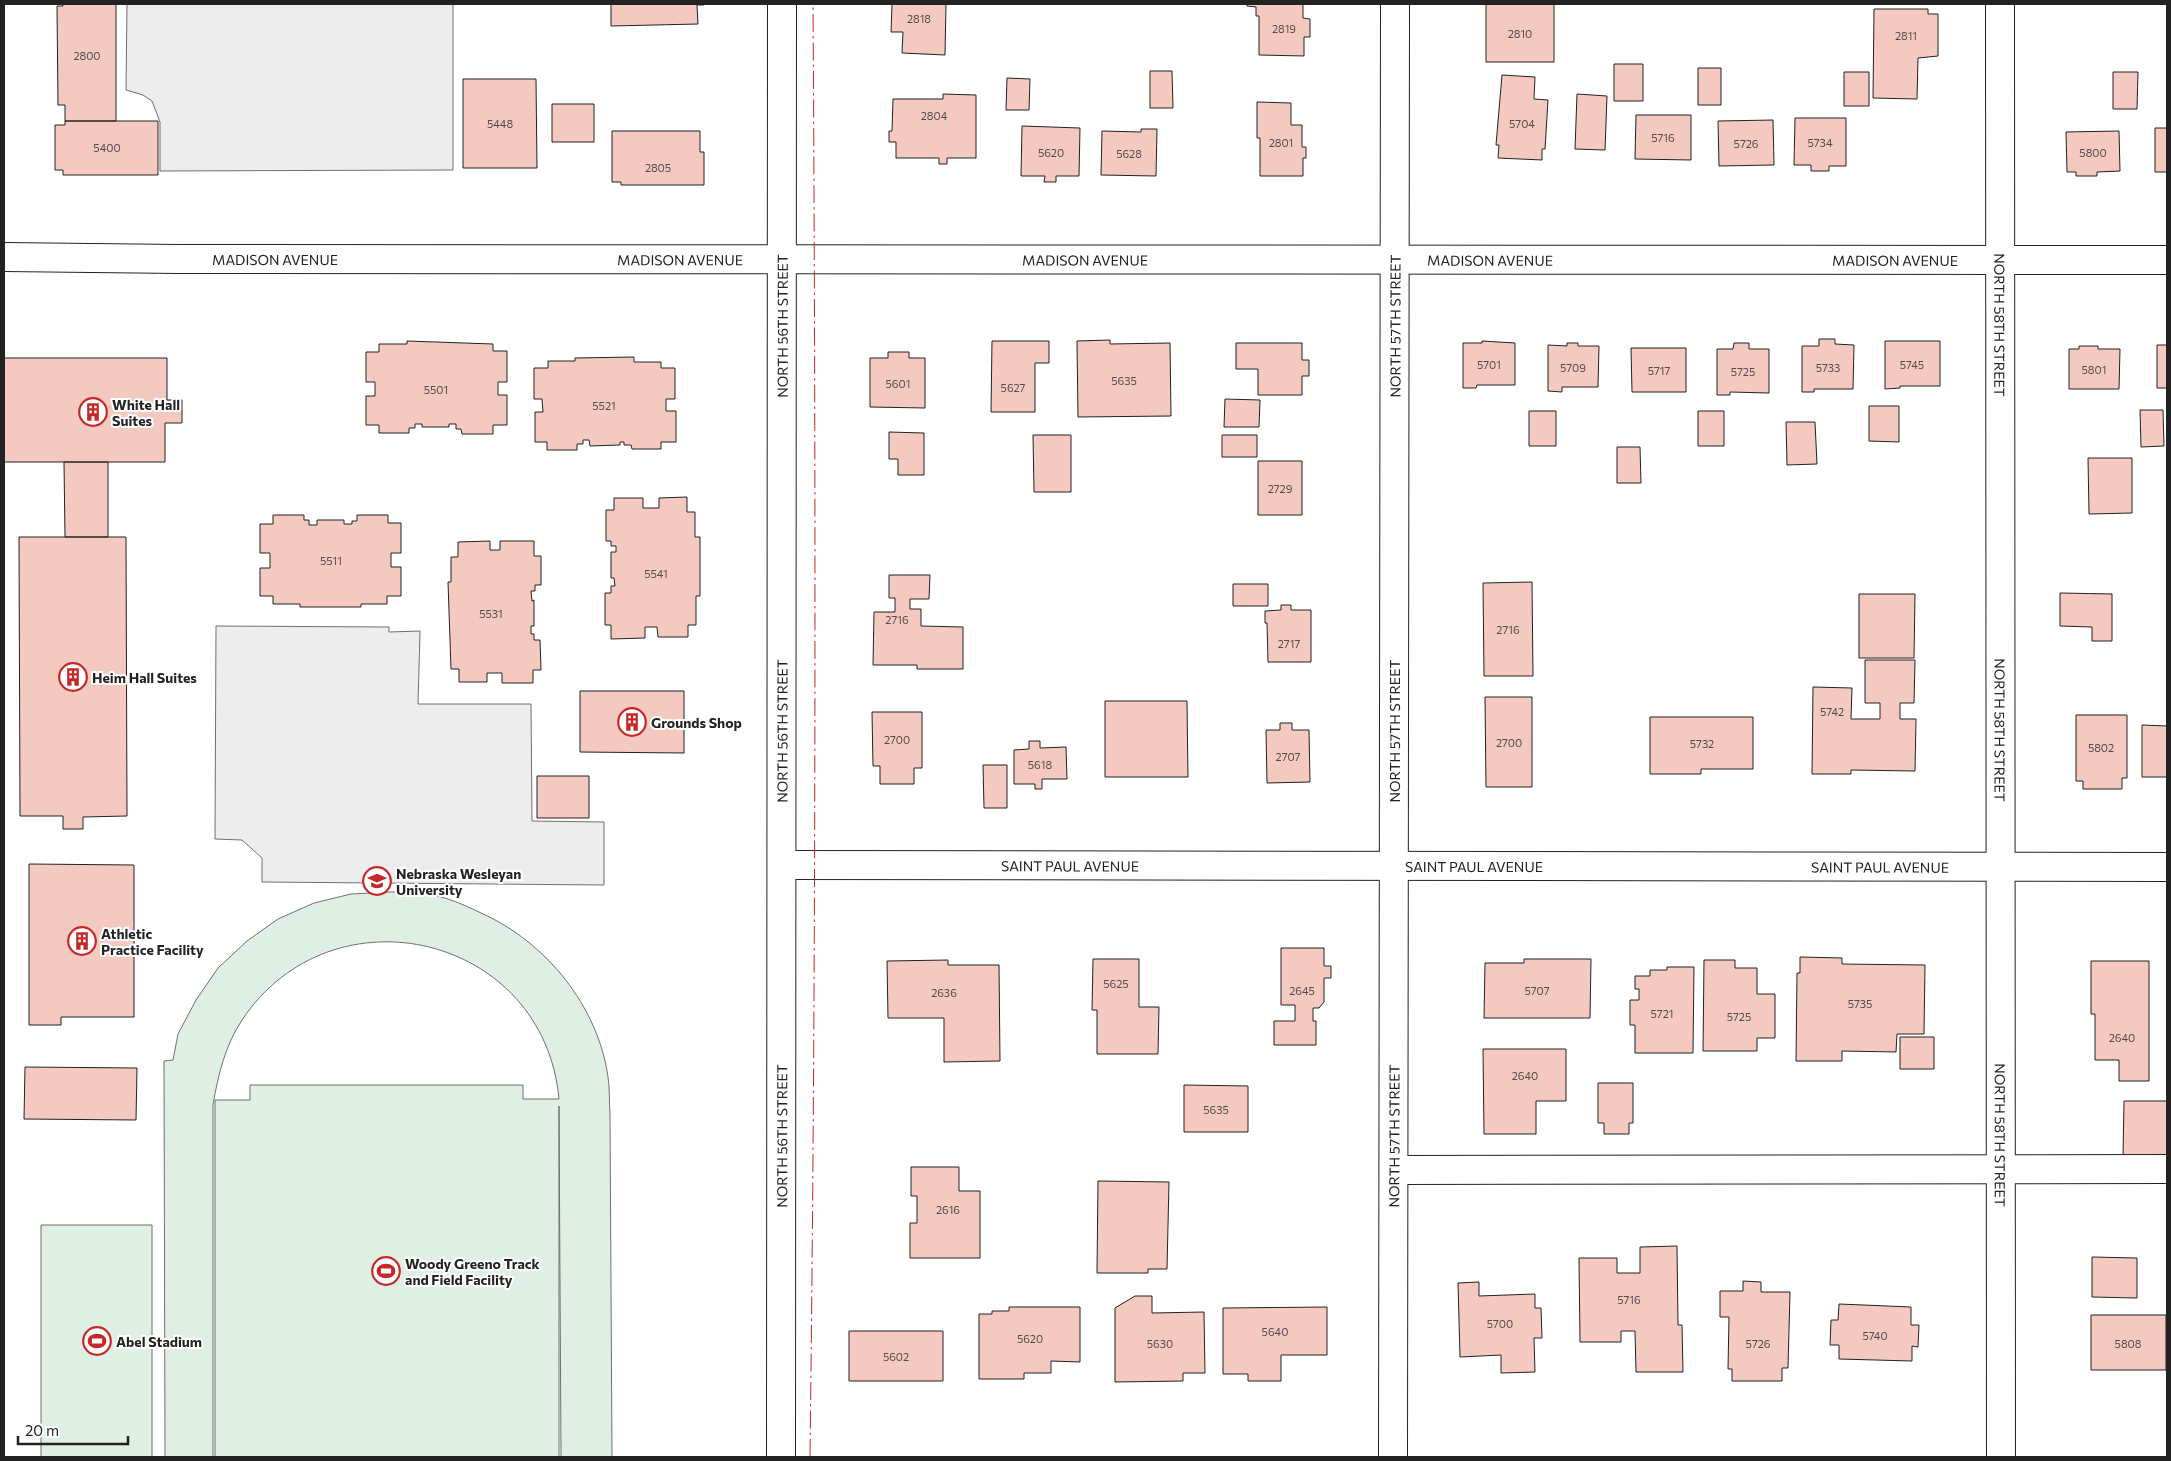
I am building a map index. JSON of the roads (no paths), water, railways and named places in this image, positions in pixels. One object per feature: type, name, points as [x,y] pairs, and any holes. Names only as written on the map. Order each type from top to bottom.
[{"type":"street","name":"NORTH 56TH STREET","points":[[781,1457],[782,4]]},
{"type":"street","name":"NORTH 57TH STREET","points":[[1393,1457],[1395,4]]},
{"type":"street","name":"NORTH 58TH STREET","points":[[2000,4],[2002,1457]]},
{"type":"street","name":"MADISON AVENUE","points":[[4,257],[179,259],[1394,258],[2167,260]]},
{"type":"street","name":"SAINT PAUL AVENUE","points":[[782,865],[2167,868]]},
{"type":"street","points":[[1394,1170],[2167,1169]]},
{"type":"place","name":"White Hall Suites","points":[[93,412]]},
{"type":"place","name":"Heim Hall Suites","points":[[73,677]]},
{"type":"place","name":"Grounds Shop","points":[[632,722]]},
{"type":"place","name":"Nebraska Wesleyan University","points":[[377,881]]},
{"type":"place","name":"Athletic Practice Facility","points":[[82,941]]},
{"type":"place","name":"Woody Greeno Track and Field Facility","points":[[386,1271]]},
{"type":"place","name":"Abel Stadium","points":[[97,1341]]}]
